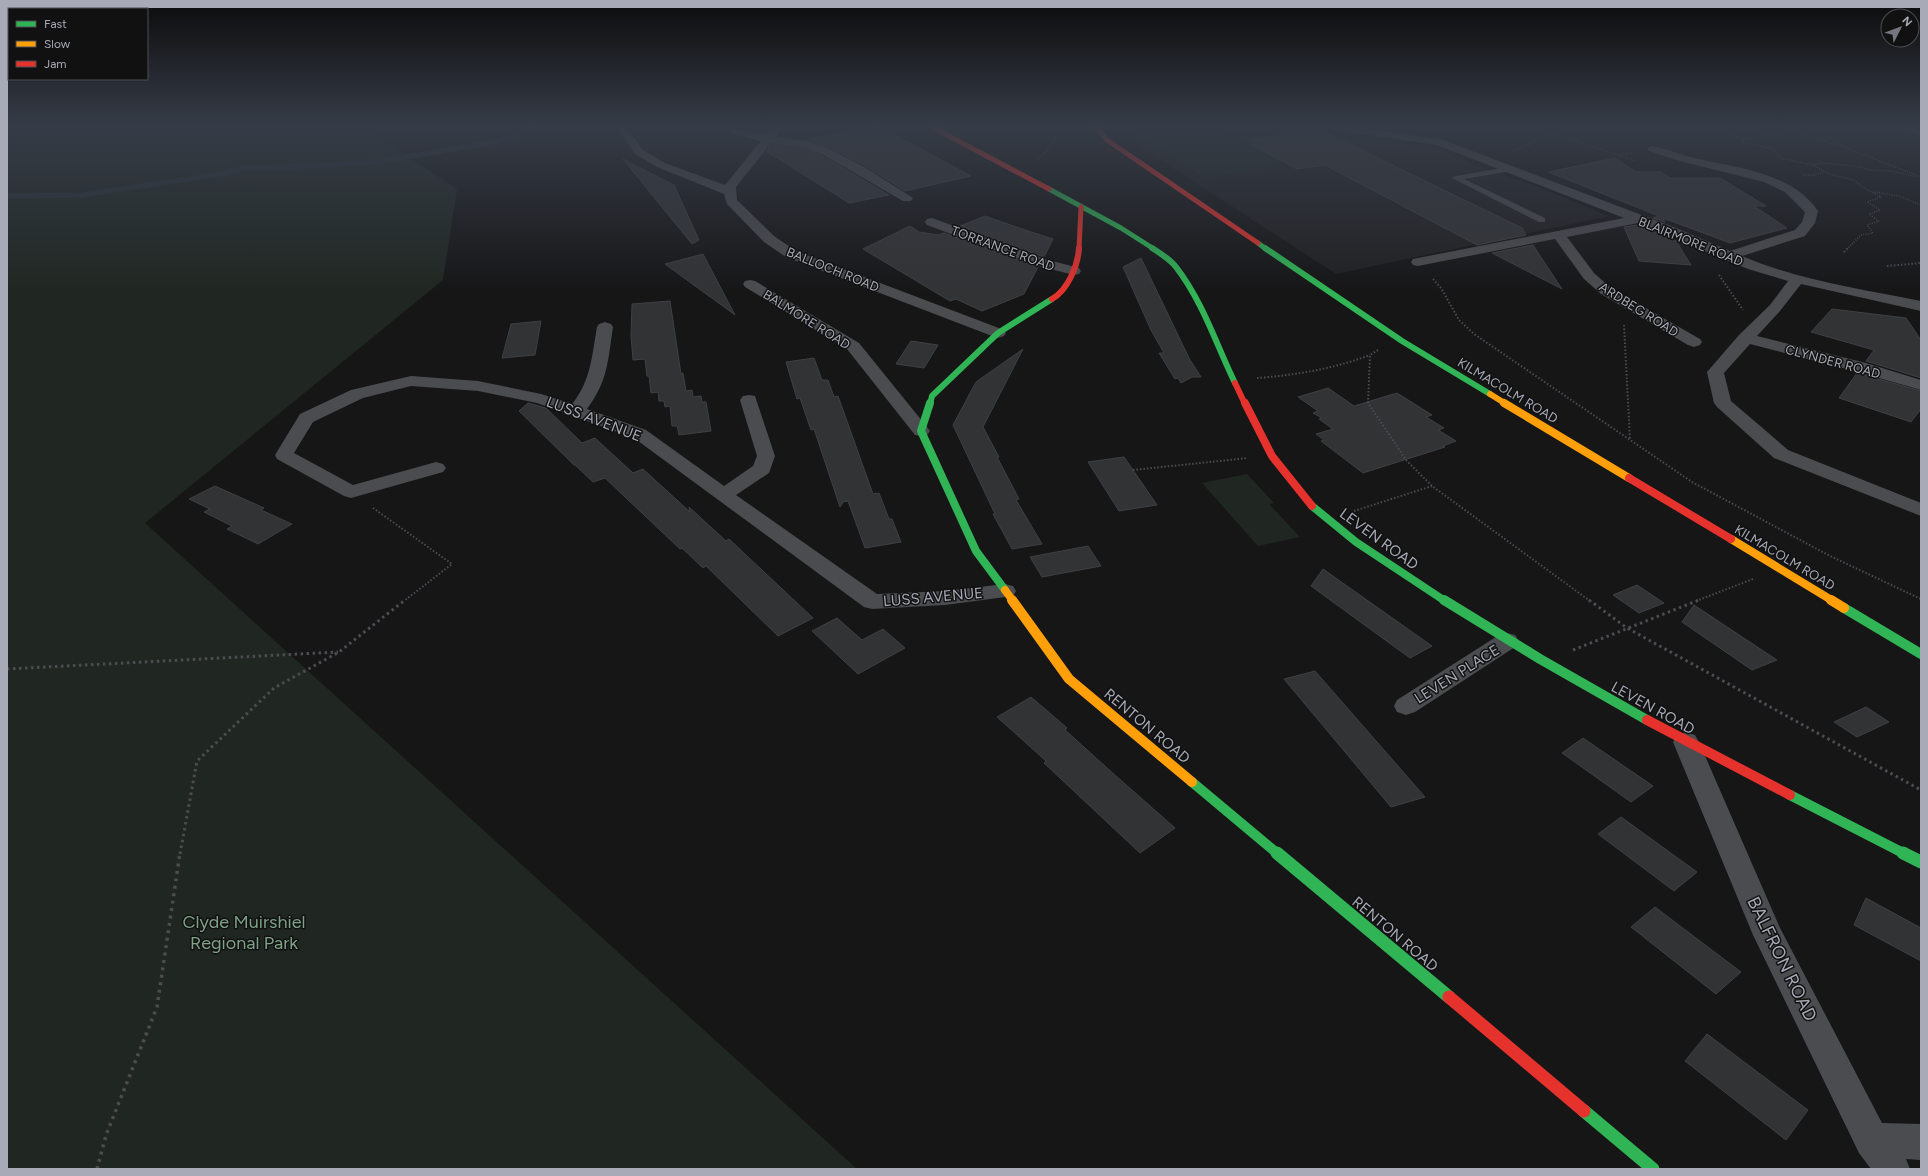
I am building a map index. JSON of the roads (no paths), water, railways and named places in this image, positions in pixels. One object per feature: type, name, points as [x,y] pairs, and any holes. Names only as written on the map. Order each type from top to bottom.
[{"type":"street","points":[[705,182],[731,192],[730,187],[734,182]]},
{"type":"street","points":[[878,182],[907,198]]},
{"type":"street","name":"LEVEN ROAD","points":[[1034,182],[1150,244],[1176,266],[1205,315],[1234,379],[1272,456],[1307,501],[1327,519],[1380,560],[1543,662],[1686,742],[1921,862]]},
{"type":"street","name":"KILMACOLM ROAD","points":[[1168,182],[1402,341],[1921,654]]},
{"type":"street","name":"BLAIRMORE ROAD","points":[[1541,182],[1753,266],[1797,279],[1921,306]]},
{"type":"street","points":[[1729,256],[1800,233],[1808,223],[1812,211],[1790,189],[1773,182]]},
{"type":"street","name":"BALLOCH ROAD","points":[[731,192],[731,202],[769,240],[790,254],[998,333]]},
{"type":"street","points":[[921,431],[932,396],[998,333],[1058,296],[1074,272],[1078,261],[1081,207]]},
{"type":"street","points":[[1418,262],[1637,219]]},
{"type":"street","name":"TORRANCE ROAD","points":[[932,222],[1040,262],[1074,272]]},
{"type":"street","name":"ARDBEG ROAD","points":[[1558,234],[1589,276],[1606,291],[1694,342]]},
{"type":"street","points":[[1797,279],[1775,308],[1714,372],[1723,403],[1781,454],[1921,510]]},
{"type":"street","name":"BALMORE ROAD","points":[[750,284],[853,346],[921,431]]},
{"type":"street","points":[[576,412],[590,393],[598,372],[606,327]]},
{"type":"street","name":"CLYNDER ROAD","points":[[1750,333],[1921,385]]},
{"type":"street","name":"LUSS AVENUE","points":[[436,468],[350,492],[284,455],[306,418],[358,394],[411,380],[478,386],[541,399],[640,434],[724,495],[750,516],[831,571],[872,602],[945,598],[1005,591]]},
{"type":"street","points":[[724,495],[762,469],[766,456],[749,400]]},
{"type":"street","name":"RENTON ROAD","points":[[921,431],[976,551],[1069,679],[1653,1169]]},
{"type":"street","name":"LEVEN PLACE","points":[[1406,706],[1508,641]]},
{"type":"street","name":"BALFRON ROAD","points":[[1686,742],[1768,935],[1872,1140],[1892,1169]]},
{"type":"street","points":[[1872,1140],[1921,1142]]},
{"type":"lane","points":[[1464,182],[1542,220]]},
{"type":"waterway","points":[[7,196],[82,195],[169,182]]},
{"type":"park label","name":"Clyde Muirshiel Regional Park","points":[[244,932]]}]
